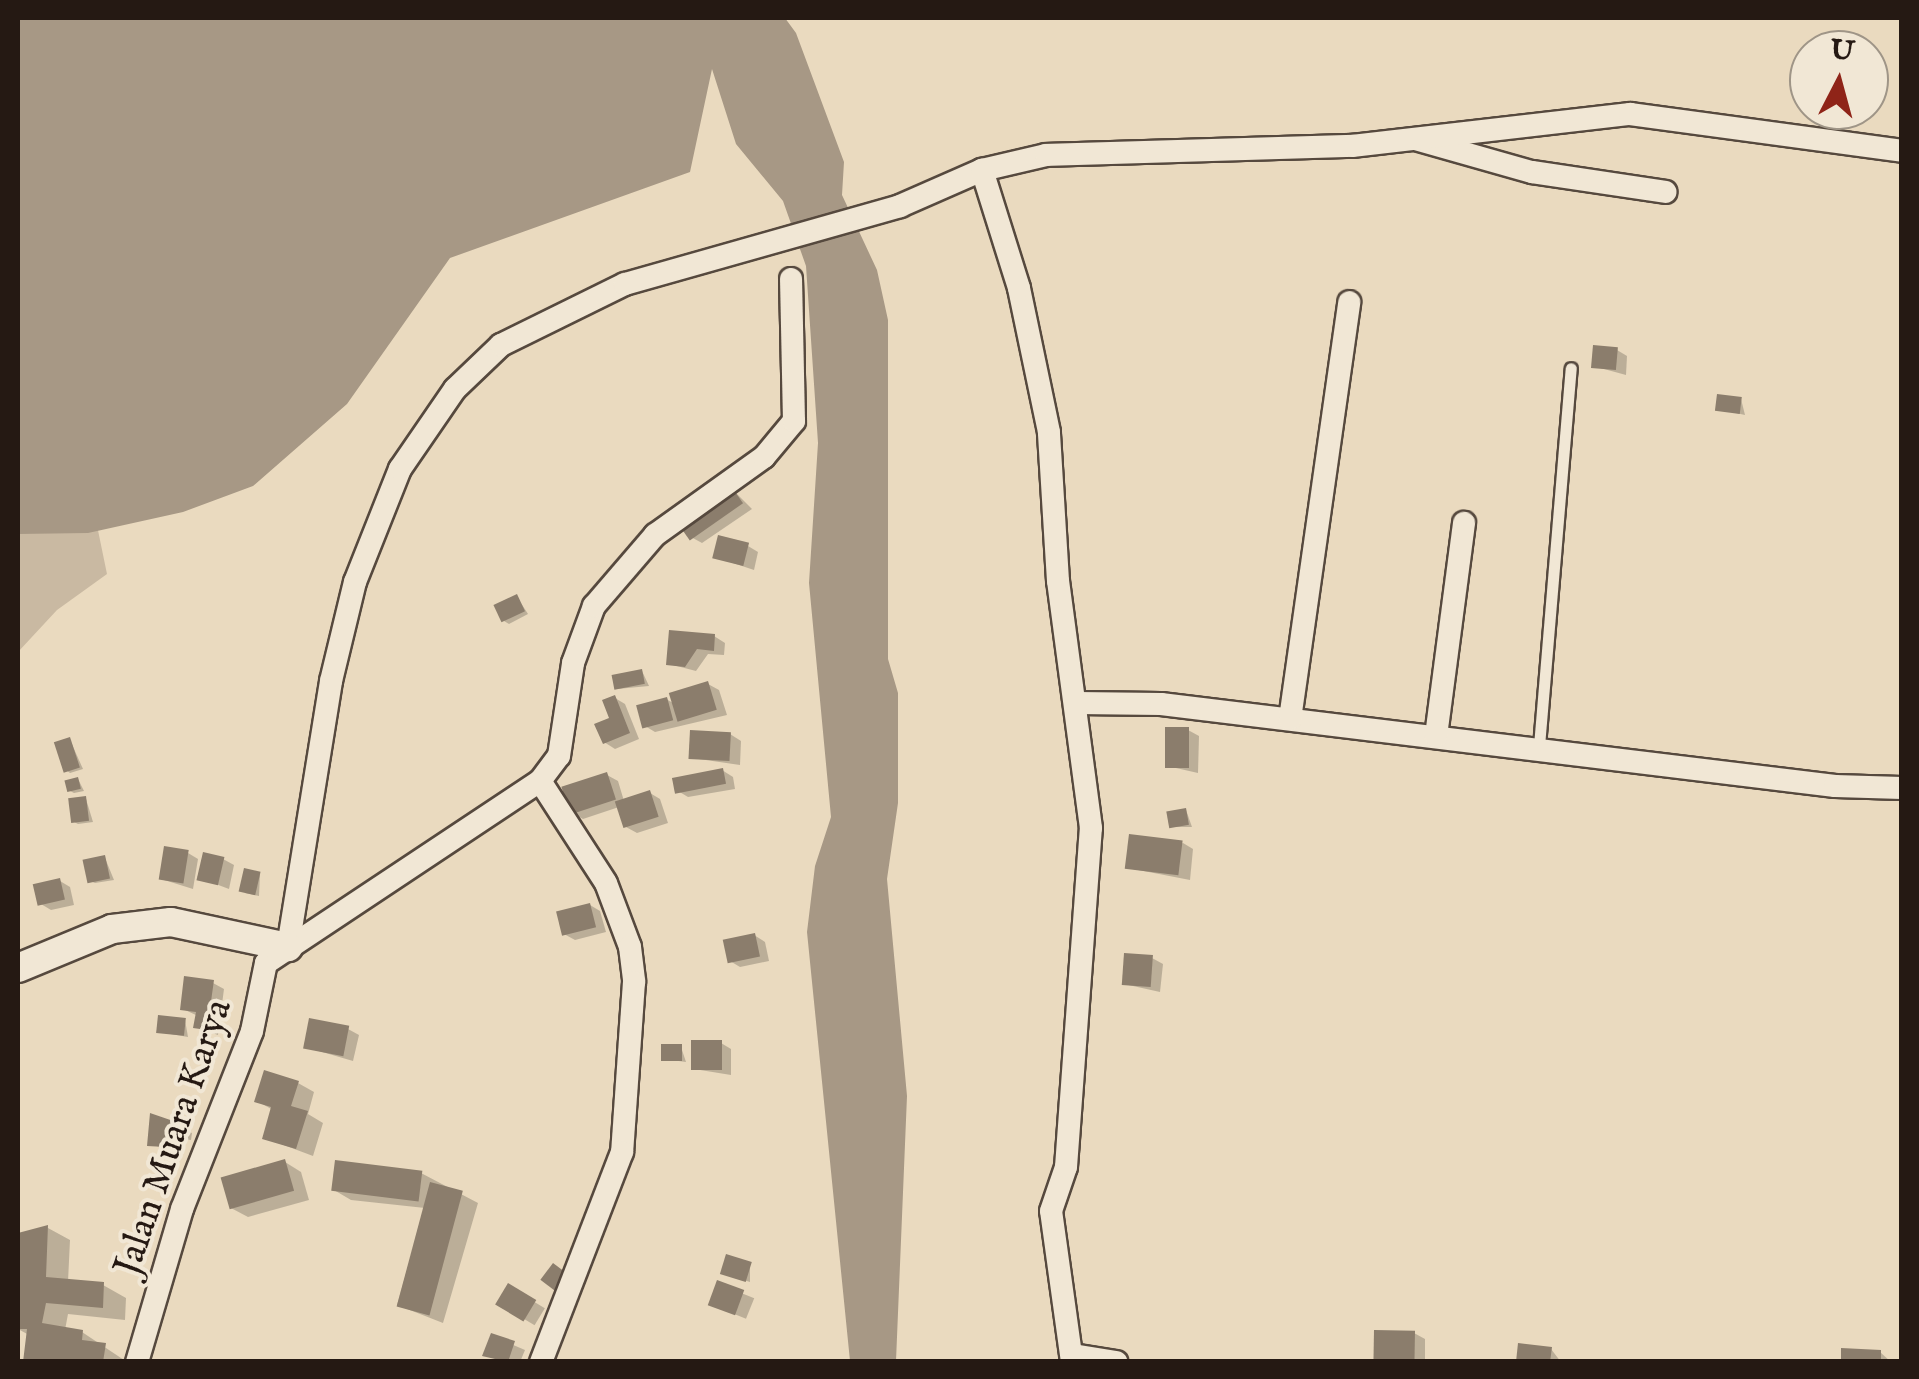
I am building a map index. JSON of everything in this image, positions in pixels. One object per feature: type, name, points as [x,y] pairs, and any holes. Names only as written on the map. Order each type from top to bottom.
[{"type":"street","points":[[288,947],[331,682],[355,582],[415,439],[501,345],[625,284],[900,206],[982,170],[1046,155],[1306,149],[1557,118],[1661,115],[1902,151]]},
{"type":"street","points":[[1412,138],[1532,172],[1666,192]]},
{"type":"street","points":[[982,170],[1019,288],[1049,432],[1058,581],[1091,828],[1080,1037],[1066,1167],[1050,1211],[1073,1358],[1116,1362]]},
{"type":"street","points":[[18,968],[112,930],[171,922],[288,947],[540,781],[558,756],[573,663],[594,606],[655,535],[786,437],[798,405],[791,279]]},
{"type":"street","points":[[1290,720],[1350,302]]},
{"type":"street","points":[[1436,736],[1464,523]]},
{"type":"street","points":[[1077,703],[1290,720],[1539,746],[1835,786],[1902,788]]},
{"type":"street","points":[[540,781],[606,883],[630,947],[634,982],[622,1152],[541,1362]]},
{"type":"street","name":"Jalan Muara Karya","points":[[137,1362],[182,1209],[252,1031],[266,963],[288,947]]},
{"type":"lane","points":[[1539,746],[1572,368]]},
{"type":"shaded area","points":[[18,18],[785,18],[796,33],[844,162],[842,195],[877,270],[888,320],[888,659],[898,693],[898,803],[887,879],[907,1096],[896,1361],[850,1361],[807,932],[815,866],[831,817],[809,583],[818,443],[806,266],[783,201],[736,144],[712,69],[690,172],[450,258],[347,404],[253,486],[183,512],[88,533],[18,534]]},
{"type":"shaded area","points":[[18,497],[93,506],[107,574],[57,610],[18,652]]},
{"type":"building","points":[[1593,345],[1618,347],[1616,370],[1591,368]]},
{"type":"building","points":[[1717,394],[1742,397],[1740,414],[1715,411]]},
{"type":"building","points":[[731,486],[743,503],[690,540],[678,523]]},
{"type":"building","points":[[718,535],[749,543],[743,566],[712,558]]},
{"type":"building","points":[[517,594],[525,611],[501,622],[493,605]]},
{"type":"building","points":[[669,630],[715,634],[714,651],[697,649],[685,667],[666,665]]},
{"type":"building","points":[[642,669],[645,684],[614,690],[612,675]]},
{"type":"building","points":[[708,681],[717,710],[678,722],[669,693]]},
{"type":"building","points":[[615,695],[630,733],[603,744],[594,724],[609,718],[602,700]]},
{"type":"building","points":[[667,697],[673,720],[642,728],[636,705]]},
{"type":"building","points":[[1165,727],[1189,727],[1189,768],[1165,768]]},
{"type":"building","points":[[690,730],[731,732],[729,761],[688,759]]},
{"type":"building","points":[[70,737],[80,767],[64,773],[54,742]]},
{"type":"building","points":[[723,768],[726,784],[675,794],[672,778]]},
{"type":"building","points":[[607,772],[616,800],[570,814],[561,787]]},
{"type":"building","points":[[78,777],[81,789],[67,792],[64,780]]},
{"type":"building","points":[[650,790],[659,817],[623,828],[615,801]]},
{"type":"building","points":[[86,796],[89,821],[71,823],[68,798]]},
{"type":"building","points":[[1186,808],[1189,825],[1169,828],[1166,811]]},
{"type":"building","points":[[1129,834],[1183,841],[1178,875],[1125,869]]},
{"type":"building","points":[[164,846],[189,850],[183,883],[159,880]]},
{"type":"building","points":[[203,852],[224,857],[218,885],[196,880]]},
{"type":"building","points":[[105,855],[110,878],[87,883],[83,860]]},
{"type":"building","points":[[244,868],[261,872],[255,895],[239,891]]},
{"type":"building","points":[[60,878],[65,899],[38,906],[33,884]]},
{"type":"building","points":[[590,903],[596,927],[562,936],[556,911]]},
{"type":"building","points":[[755,933],[760,956],[728,963],[723,940]]},
{"type":"building","points":[[1124,953],[1153,955],[1151,987],[1122,985]]},
{"type":"building","points":[[184,976],[214,980],[207,1030],[193,1028],[196,1012],[180,1010]]},
{"type":"building","points":[[158,1015],[186,1018],[184,1036],[156,1033]]},
{"type":"building","points":[[309,1018],[349,1026],[343,1056],[303,1048]]},
{"type":"building","points":[[691,1040],[722,1040],[722,1070],[691,1070]]},
{"type":"building","points":[[661,1044],[682,1044],[682,1061],[661,1061]]},
{"type":"building","points":[[264,1070],[299,1081],[291,1106],[308,1111],[296,1149],[262,1139],[271,1107],[254,1102]]},
{"type":"building","points":[[150,1113],[182,1124],[181,1135],[167,1134],[166,1147],[147,1146]]},
{"type":"building","points":[[285,1159],[294,1191],[230,1209],[221,1177]]},
{"type":"building","points":[[335,1160],[422,1171],[419,1201],[331,1191]]},
{"type":"building","points":[[430,1182],[463,1191],[429,1315],[397,1307]]},
{"type":"building","points":[[48,1225],[46,1277],[104,1282],[103,1308],[46,1303],[42,1323],[83,1330],[82,1340],[106,1343],[103,1362],[23,1362],[27,1329],[18,1329],[18,1233]]},
{"type":"building","points":[[726,1254],[752,1262],[746,1282],[720,1274]]},
{"type":"building","points":[[553,1263],[574,1279],[561,1295],[540,1280]]},
{"type":"building","points":[[717,1280],[744,1290],[735,1315],[708,1305]]},
{"type":"building","points":[[508,1283],[536,1300],[523,1321],[495,1304]]},
{"type":"building","points":[[1374,1330],[1415,1331],[1414,1362],[1373,1362]]},
{"type":"building","points":[[491,1333],[515,1341],[508,1362],[482,1356]]},
{"type":"building","points":[[1518,1343],[1552,1347],[1550,1362],[1516,1362]]},
{"type":"building","points":[[1841,1348],[1881,1350],[1881,1362],[1841,1362]]}]
